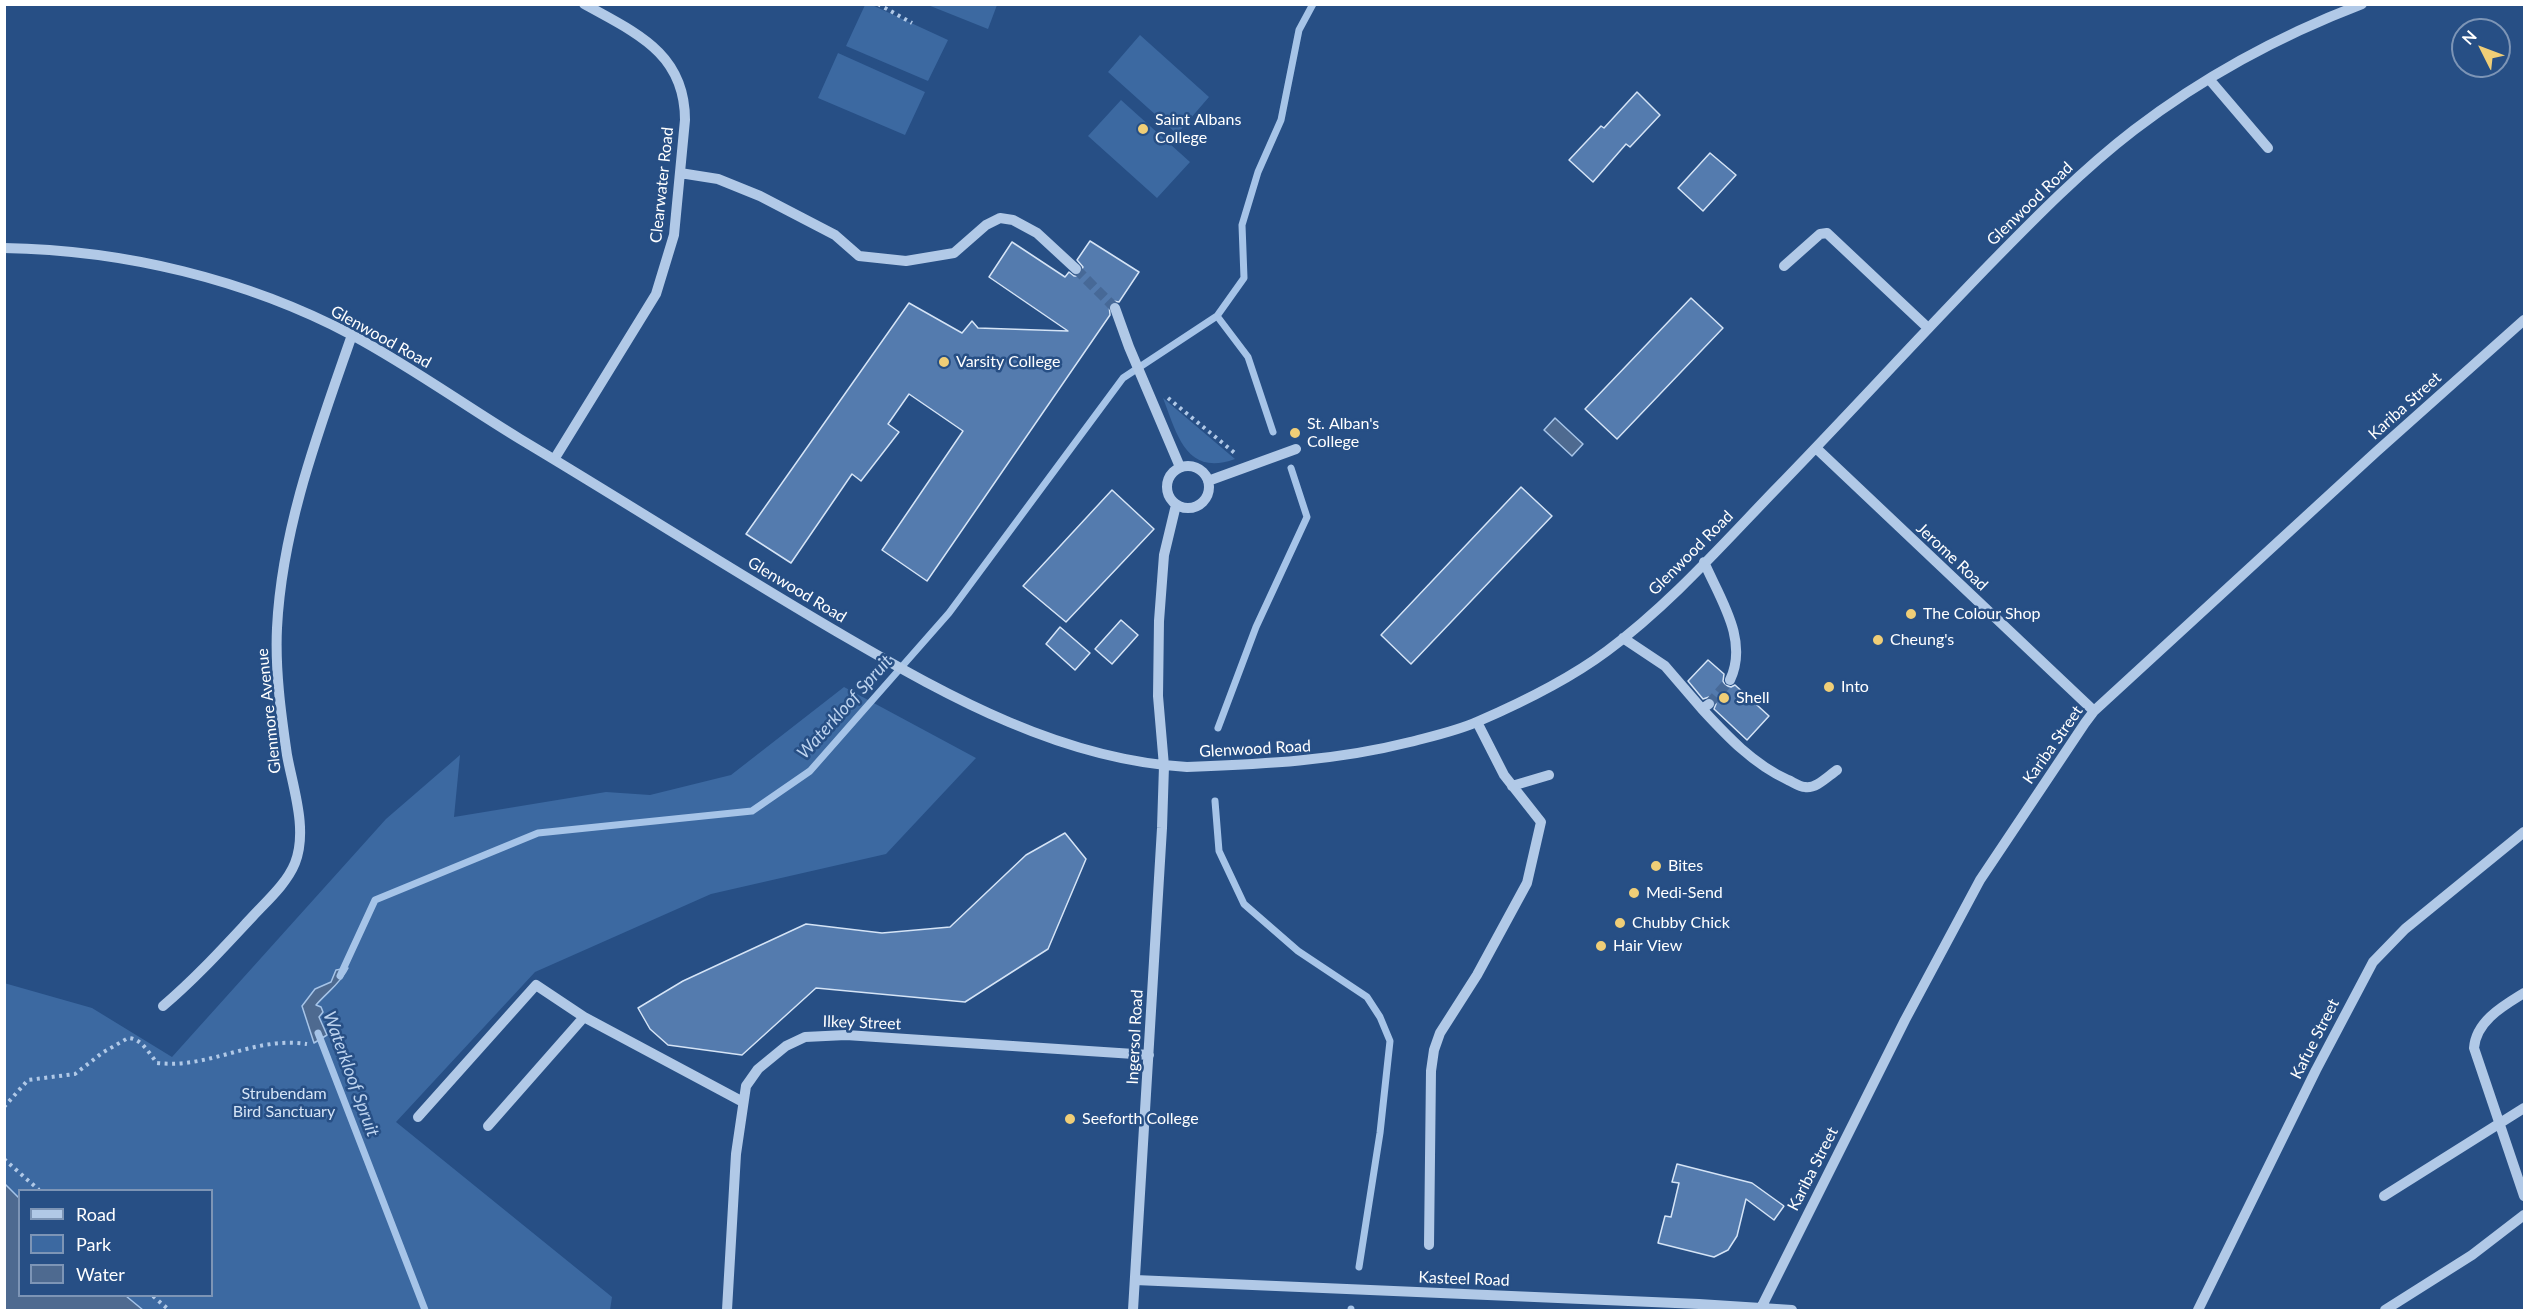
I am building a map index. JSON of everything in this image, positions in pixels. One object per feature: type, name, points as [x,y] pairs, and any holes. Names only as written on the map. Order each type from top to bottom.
[{"type":"street","name":"Clearwater Road","points":[[555,458],[656,294],[674,235],[685,103],[672,66],[656,48],[584,4]]},
{"type":"street","name":"Glenwood Road","points":[[4,248],[96,255],[164,266],[265,297],[352,335],[922,682],[1021,727],[1070,745],[1164,766],[1277,764],[1342,758],[1434,736],[1477,722],[1550,687],[1603,654],[1704,562],[2014,240],[2097,161],[2160,111],[2209,80],[2286,37],[2362,4]]},
{"type":"street","points":[[2209,80],[2268,148]]},
{"type":"street","points":[[680,174],[718,179],[760,196],[825,229],[859,256],[906,261],[954,253],[986,225],[1000,218],[1013,220],[1037,233],[1076,269]]},
{"type":"street","points":[[1784,266],[1820,234],[1827,233],[1928,328]]},
{"type":"street","points":[[1115,308],[1180,467]]},
{"type":"street","name":"Kariba Street","points":[[1761,1308],[1905,1020],[1980,880],[2094,711],[2524,320]]},
{"type":"street","name":"Glenmore Avenue","points":[[164,1006],[195,979],[274,893],[287,878],[297,856],[298,819],[287,754],[279,684],[277,641],[279,609],[289,531],[352,335]]},
{"type":"street","name":"Jerome Road","points":[[1816,448],[2094,711]]},
{"type":"street","points":[[1208,481],[1296,449]]},
{"type":"street","points":[[1191,465],[1203,471],[1208,481],[1209,491],[1201,503],[1188,508],[1176,505],[1170,499],[1167,485],[1172,472],[1180,467],[1191,465]]},
{"type":"street","name":"Ingersol Road","points":[[1133,1311],[1164,766],[1158,696],[1159,621],[1164,555],[1176,505]]},
{"type":"street","points":[[1704,562],[1736,639],[1736,663],[1730,680]]},
{"type":"street","points":[[1623,638],[1665,666],[1754,759],[1776,774],[1804,787],[1814,786],[1837,770]]},
{"type":"street","points":[[1429,1245],[1431,1071],[1434,1050],[1440,1033],[1478,975],[1527,883],[1541,822],[1497,763],[1477,722]]},
{"type":"street","points":[[1512,786],[1549,775]]},
{"type":"street","name":"Kafue Street","points":[[2198,1311],[2316,1070],[2373,962],[2405,928],[2524,832]]},
{"type":"street","points":[[418,1117],[536,985],[584,1017],[743,1102]]},
{"type":"street","points":[[2524,993],[2497,1011],[2480,1029],[2475,1038],[2475,1054],[2524,1196]]},
{"type":"street","points":[[488,1126],[584,1017]]},
{"type":"street","name":"Ilkey Street","points":[[727,1311],[736,1154],[743,1102],[746,1086],[752,1075],[774,1053],[795,1041],[816,1036],[846,1035],[1149,1055]]},
{"type":"street","points":[[2384,1196],[2524,1108]]},
{"type":"street","points":[[2385,1311],[2472,1255],[2524,1215]]},
{"type":"street","name":"Kasteel Road","points":[[1135,1280],[1606,1306],[1761,1308],[1792,1311]]},
{"type":"path","points":[[878,4],[912,22]]},
{"type":"path","points":[[1149,394],[1160,391],[1241,458],[1245,467]]},
{"type":"path","points":[[4,1107],[28,1080],[75,1074],[102,1053],[128,1038],[139,1041],[157,1063],[171,1065],[198,1063],[262,1044],[291,1041],[307,1044]]},
{"type":"path","points":[[4,1159],[37,1189]]},
{"type":"path","points":[[154,1297],[169,1311]]},
{"type":"green space","points":[[865,5],[872,5],[948,40],[928,81],[846,46]]},
{"type":"green space","points":[[928,5],[997,5],[988,29]]},
{"type":"green space","points":[[1140,35],[1209,97],[1177,134],[1108,72]]},
{"type":"green space","points":[[838,53],[925,92],[905,135],[818,98]]},
{"type":"green space","points":[[1121,100],[1190,162],[1157,198],[1088,136]]},
{"type":"green space","points":[[1163,398],[1235,459],[1218,463],[1205,462],[1194,457],[1179,438]]},
{"type":"green space","name":"Strubendam Bird Sanctuary","points":[[844,687],[976,758],[886,854],[711,894],[535,972],[396,1122],[612,1297],[610,1310],[5,1310],[4,983],[92,1008],[172,1057],[386,819],[460,755],[454,817],[606,792],[650,795],[731,775]]},
{"type":"water","points":[[1555,418],[1583,444],[1572,456],[1544,430]]},
{"type":"water","points":[[348,968],[338,983],[316,1005],[321,1007],[323,1012],[319,1017],[327,1035],[314,1043],[302,1006],[315,989],[331,982],[336,970]]},
{"type":"water","points":[[5,1184],[18,1197],[18,1297],[127,1297],[143,1310],[5,1310]]},
{"type":"building","points":[[1637,92],[1660,115],[1630,147],[1626,144],[1593,182],[1569,160],[1601,126],[1604,128]]},
{"type":"building","points":[[1710,153],[1736,175],[1703,211],[1678,188]]},
{"type":"building","points":[[1090,241],[1139,272],[1119,302],[1113,301],[1109,304],[1110,315],[927,581],[882,550],[963,431],[909,394],[888,424],[899,432],[861,481],[852,474],[791,563],[746,534],[909,303],[962,333],[972,321],[978,328],[1068,331],[989,277],[1012,242],[1065,277],[1069,272],[1074,276],[1079,276],[1083,267],[1077,260]]},
{"type":"building","points":[[1691,298],[1723,328],[1617,439],[1585,409]]},
{"type":"building","points":[[1521,487],[1552,516],[1411,664],[1381,635]]},
{"type":"building","points":[[1112,490],[1154,529],[1066,622],[1023,586]]},
{"type":"building","points":[[1121,620],[1138,635],[1112,664],[1095,649]]},
{"type":"building","points":[[1060,627],[1090,653],[1075,670],[1046,644]]},
{"type":"building","points":[[1708,660],[1724,674],[1725,685],[1731,687],[1735,685],[1769,716],[1747,740],[1714,709],[1715,699],[1709,697],[1703,699],[1688,681]]},
{"type":"building","points":[[1065,833],[1086,859],[1048,949],[965,1002],[816,988],[742,1055],[668,1045],[650,1029],[638,1008],[683,981],[806,924],[882,933],[950,927],[1026,855]]},
{"type":"building","points":[[1677,1164],[1752,1183],[1784,1206],[1774,1220],[1746,1199],[1737,1236],[1728,1250],[1714,1257],[1658,1243],[1665,1216],[1671,1217],[1679,1183],[1672,1182]]},
{"type":"waterway","name":"Waterkloof Spruit","points":[[340,976],[375,900],[538,833],[752,811],[810,771],[949,613],[1123,378],[1217,316],[1244,278],[1242,225],[1258,172],[1281,120],[1299,30],[1313,4]]},
{"type":"waterway","points":[[1217,316],[1248,357],[1273,432]]},
{"type":"waterway","points":[[1218,728],[1256,627],[1307,517],[1291,468]]},
{"type":"waterway","points":[[1215,801],[1219,851],[1244,904],[1298,951],[1367,997],[1380,1017],[1390,1041],[1380,1133],[1359,1267]]},
{"type":"waterway","name":"Waterkloof Spruit","points":[[318,1033],[425,1310]]},
{"type":"tunnel","points":[[1076,269],[1115,308]]},
{"type":"tunnel","points":[[1709,704],[1730,680]]},
{"type":"place","name":"Saint Albans College","points":[[1143,129]]},
{"type":"place","name":"Varsity College","points":[[944,362]]},
{"type":"place","name":"St. Alban's College","points":[[1295,433]]},
{"type":"place","name":"The Colour Shop","points":[[1911,614]]},
{"type":"place","name":"Cheung's","points":[[1878,640]]},
{"type":"place","name":"Into","points":[[1829,687]]},
{"type":"place","name":"Shell","points":[[1724,698]]},
{"type":"place","name":"Bites","points":[[1656,866]]},
{"type":"place","name":"Medi-Send","points":[[1634,893]]},
{"type":"place","name":"Chubby Chick","points":[[1620,923]]},
{"type":"place","name":"Hair View","points":[[1601,946]]},
{"type":"place","name":"Seeforth College","points":[[1070,1119]]}]
